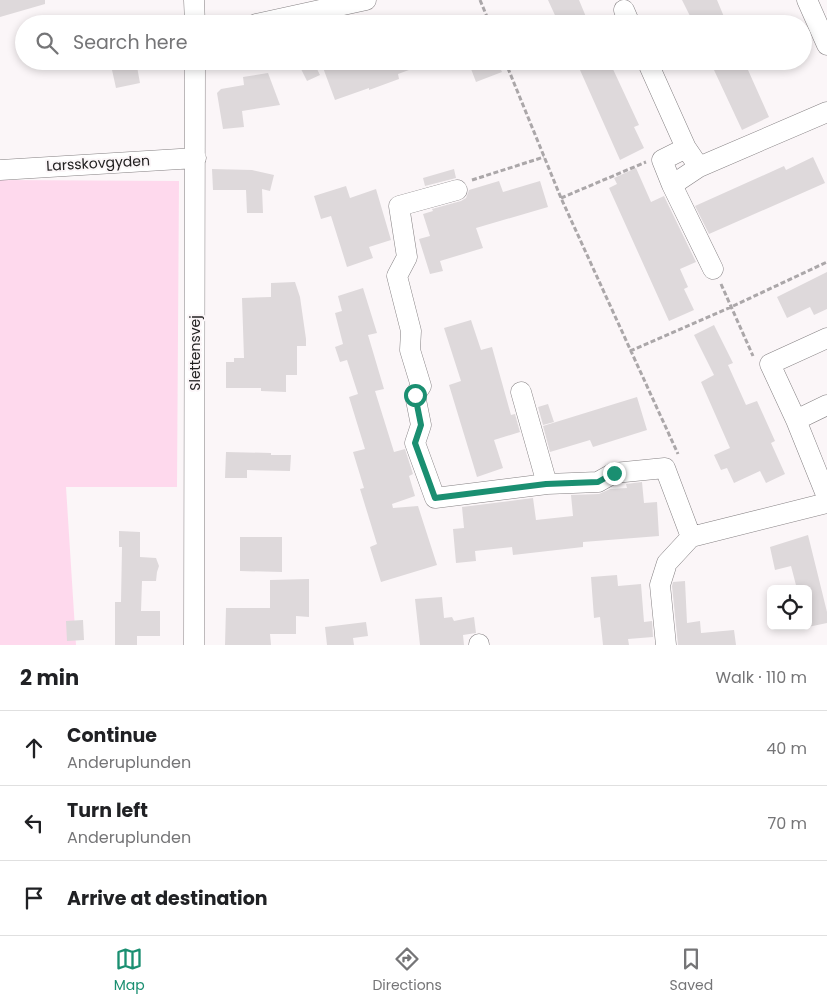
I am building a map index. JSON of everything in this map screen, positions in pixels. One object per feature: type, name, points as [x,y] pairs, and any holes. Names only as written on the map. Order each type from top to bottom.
[{"type":"street","points":[[194,0],[195,15]]},
{"type":"street","points":[[297,15],[366,0]]},
{"type":"street","points":[[807,0],[827,45]]},
{"type":"street","name":"Slettensvej","points":[[194,645],[195,70]]},
{"type":"street","points":[[651,70],[686,148],[699,167]]},
{"type":"street","points":[[672,185],[699,167],[827,112]]},
{"type":"street","points":[[686,148],[662,160],[672,185],[714,268]]},
{"type":"street","name":"Larsskovgyden","points":[[0,170],[196,158]]},
{"type":"street","points":[[457,190],[399,206],[407,257],[397,276],[411,331],[410,350],[421,386],[415,395],[421,425],[415,443],[435,498],[546,484],[598,482],[614,473],[665,468],[691,537]]},
{"type":"street","points":[[827,338],[770,364],[796,420],[827,497]]},
{"type":"street","points":[[521,392],[546,484]]},
{"type":"street","points":[[796,420],[827,405]]},
{"type":"street","points":[[666,645],[660,585],[667,563],[691,537],[827,503]]},
{"type":"path","points":[[480,0],[486,15]]},
{"type":"path","points":[[509,70],[561,198],[679,457]]},
{"type":"path","points":[[457,190],[458,184],[544,157]]},
{"type":"path","points":[[561,198],[654,159],[662,160]]},
{"type":"path","points":[[630,351],[827,262]]},
{"type":"path","points":[[714,268],[756,363],[770,364]]},
{"type":"shaded area","points":[[0,180],[179,181],[177,487],[66,487],[76,645],[0,645]]},
{"type":"building","points":[[0,0],[45,0],[45,4],[0,17]]},
{"type":"building","points":[[548,0],[579,0],[585,15],[555,15]]},
{"type":"building","points":[[682,0],[717,0],[723,15],[690,15]]},
{"type":"building","points":[[112,70],[138,70],[140,83],[116,88]]},
{"type":"building","points":[[302,70],[318,70],[320,75],[307,81]]},
{"type":"building","points":[[324,70],[409,70],[398,74],[399,79],[335,100]]},
{"type":"building","points":[[471,70],[501,70],[502,72],[476,82]]},
{"type":"building","points":[[580,70],[613,70],[639,125],[634,127],[644,148],[620,160]]},
{"type":"building","points":[[714,70],[748,70],[769,117],[742,130]]},
{"type":"building","points":[[268,73],[280,105],[242,111],[244,127],[223,129],[217,93],[221,89],[244,85],[243,77]]},
{"type":"building","points":[[813,157],[825,183],[709,234],[695,206],[784,166],[786,170]]},
{"type":"building","points":[[636,168],[651,202],[664,196],[696,262],[680,269],[688,287],[684,289],[694,310],[669,321],[609,188],[617,184],[614,178]]},
{"type":"building","points":[[212,169],[252,170],[274,175],[270,191],[262,189],[263,213],[247,213],[246,190],[213,190]]},
{"type":"building","points":[[454,169],[456,178],[425,186],[423,178]]},
{"type":"building","points":[[499,181],[503,192],[540,181],[548,207],[476,228],[483,248],[440,261],[443,271],[430,274],[419,239],[430,236],[423,214],[433,211],[432,209],[461,201],[466,198],[469,190]]},
{"type":"building","points":[[346,186],[350,198],[376,189],[391,240],[369,247],[373,258],[347,267],[331,216],[321,219],[314,196]]},
{"type":"building","points":[[827,272],[827,309],[814,315],[810,307],[787,318],[777,297]]},
{"type":"building","points":[[295,282],[300,297],[306,346],[297,346],[297,375],[286,375],[286,392],[261,391],[261,388],[226,388],[226,362],[234,362],[234,358],[244,358],[242,298],[271,297],[271,283]]},
{"type":"building","points":[[363,288],[377,333],[368,335],[384,389],[375,391],[394,452],[405,449],[413,474],[409,476],[415,496],[392,504],[393,508],[418,506],[437,565],[381,582],[370,547],[377,544],[360,489],[364,488],[353,452],[365,449],[349,397],[358,394],[347,360],[340,362],[335,347],[343,344],[335,313],[342,311],[338,296]]},
{"type":"building","points":[[471,320],[481,350],[492,347],[511,415],[515,414],[520,432],[494,440],[503,468],[477,477],[449,385],[461,381],[444,328]]},
{"type":"building","points":[[714,325],[733,363],[728,365],[746,405],[757,401],[775,441],[771,443],[785,474],[766,483],[760,471],[734,483],[727,468],[721,470],[714,455],[730,448],[701,382],[714,375],[694,335]]},
{"type":"building","points":[[637,397],[647,430],[593,447],[590,440],[550,452],[543,426]]},
{"type":"building","points":[[548,404],[554,422],[543,425],[538,407]]},
{"type":"building","points":[[226,452],[291,455],[290,471],[247,470],[247,478],[225,478]]},
{"type":"building","points":[[642,482],[644,503],[657,502],[659,536],[583,542],[583,547],[513,555],[512,547],[475,551],[476,561],[456,563],[453,529],[464,528],[462,507],[533,498],[536,520],[573,516],[571,495],[599,494],[610,489],[627,488],[626,484]]},
{"type":"building","points":[[119,531],[140,532],[140,557],[156,558],[159,566],[156,581],[142,581],[141,611],[160,611],[160,636],[137,636],[137,645],[115,645],[115,602],[121,602],[122,547],[119,547]]},
{"type":"building","points":[[808,535],[827,612],[827,623],[812,626],[812,585],[796,585],[791,566],[775,570],[770,547]]},
{"type":"building","points":[[240,537],[282,537],[282,572],[240,571]]},
{"type":"building","points":[[617,575],[618,586],[641,584],[644,622],[652,621],[653,637],[628,639],[629,645],[603,645],[600,617],[594,618],[591,577]]},
{"type":"building","points":[[309,579],[309,617],[296,616],[296,634],[270,634],[271,645],[225,645],[226,608],[270,608],[270,580]]},
{"type":"building","points":[[685,581],[687,623],[700,621],[701,633],[734,630],[736,645],[678,645],[672,586],[673,582]]},
{"type":"building","points":[[442,597],[444,618],[452,617],[454,621],[474,617],[476,633],[463,635],[464,645],[420,645],[415,599]]},
{"type":"building","points":[[83,620],[84,640],[67,641],[66,621]]},
{"type":"building","points":[[366,622],[368,636],[353,638],[354,645],[327,645],[325,627]]},
{"type":"route","points":[[415,395],[421,425],[415,443],[435,498],[546,484],[598,482],[614,473]]}]
